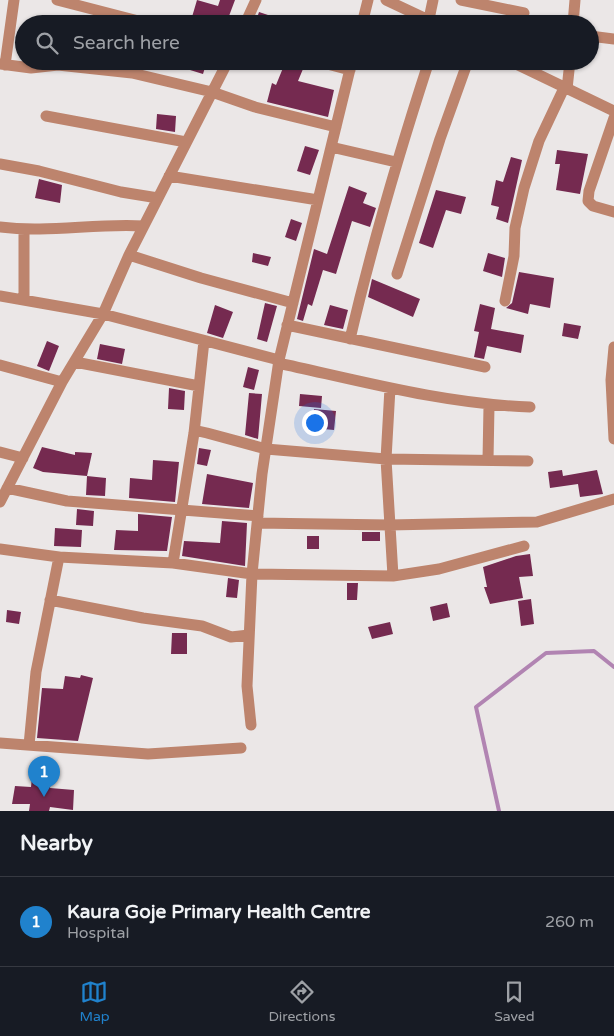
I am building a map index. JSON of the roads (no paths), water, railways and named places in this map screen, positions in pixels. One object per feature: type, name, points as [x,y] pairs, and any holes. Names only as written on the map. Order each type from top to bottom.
[{"type":"street","points":[[14,0],[2,64],[15,66]]},
{"type":"street","points":[[57,0],[115,15]]},
{"type":"street","points":[[249,15],[256,0]]},
{"type":"street","points":[[364,15],[368,0]]},
{"type":"street","points":[[386,0],[418,15]]},
{"type":"street","points":[[433,0],[433,15]]},
{"type":"street","points":[[461,0],[524,13]]},
{"type":"street","points":[[574,15],[575,0]]},
{"type":"street","points":[[599,37],[614,39]]},
{"type":"street","points":[[106,70],[212,92],[255,107],[336,128]]},
{"type":"street","points":[[0,502],[62,382],[103,314],[129,255],[223,70]]},
{"type":"street","points":[[251,725],[247,686],[252,574],[257,520],[278,361],[350,70]]},
{"type":"street","points":[[350,339],[368,263],[396,162],[426,70]]},
{"type":"street","points":[[397,274],[440,139],[465,70]]},
{"type":"street","points":[[529,70],[614,111]]},
{"type":"street","points":[[505,301],[524,188],[538,141],[566,88],[569,70]]},
{"type":"street","points":[[46,116],[186,142]]},
{"type":"street","points":[[614,118],[589,191],[588,201],[593,206],[614,212]]},
{"type":"street","points":[[331,147],[396,162]]},
{"type":"street","points":[[0,164],[39,171],[121,192],[158,198]]},
{"type":"street","points":[[169,176],[318,200]]},
{"type":"street","points":[[0,227],[24,230],[144,226]]},
{"type":"street","points":[[24,230],[24,299]]},
{"type":"street","points":[[129,255],[201,278],[293,302]]},
{"type":"street","points":[[0,296],[103,314],[278,361],[390,388],[489,406],[530,407]]},
{"type":"street","points":[[287,326],[485,366]]},
{"type":"street","points":[[174,563],[194,433],[204,341]]},
{"type":"street","points":[[614,347],[611,380],[614,439]]},
{"type":"street","points":[[75,362],[199,386]]},
{"type":"street","points":[[0,365],[62,382]]},
{"type":"street","points":[[390,388],[386,459],[389,525],[394,576]]},
{"type":"street","points":[[488,460],[489,406]]},
{"type":"street","points":[[194,433],[198,431],[266,449],[386,459],[528,461]]},
{"type":"street","points":[[0,452],[23,458]]},
{"type":"street","points":[[8,488],[67,501],[183,510],[257,520],[389,525],[536,522],[614,500]]},
{"type":"street","points":[[0,549],[59,557],[174,563],[252,574],[394,576],[439,570],[524,546]]},
{"type":"street","points":[[29,745],[36,672],[59,557]]},
{"type":"street","points":[[50,600],[143,618],[202,626],[231,637],[249,635]]},
{"type":"street","points":[[0,742],[148,754],[242,748]]},
{"type":"waterway","points":[[499,811],[476,707],[546,653],[594,651],[614,667]]},
{"type":"place","name":"Kaura Goje Primary Health Centre","points":[[44,797]]}]
